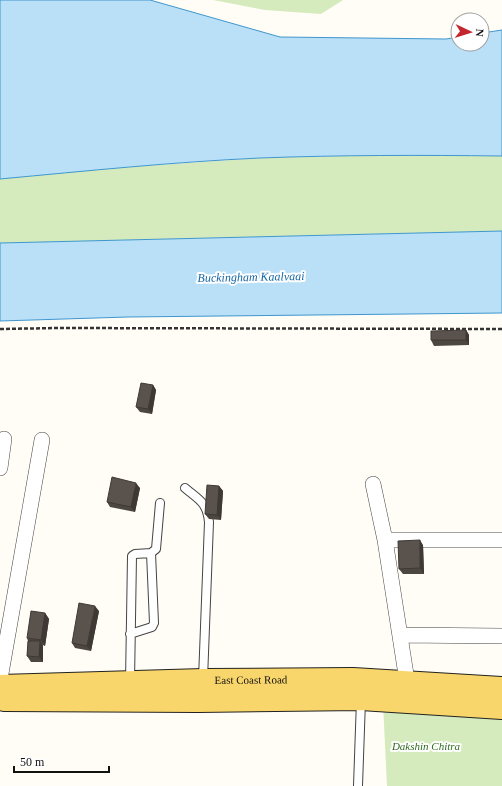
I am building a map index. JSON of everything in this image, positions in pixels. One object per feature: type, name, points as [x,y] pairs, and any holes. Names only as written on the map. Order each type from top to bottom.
[{"type":"main road","name":"East Coast Road","points":[[0,686],[203,680],[367,690],[502,708]]},
{"type":"main road","name":"East Coast Road","points":[[0,700],[198,701],[367,690],[407,682],[502,688]]},
{"type":"street","points":[[0,468],[4,439]]},
{"type":"street","points":[[0,679],[42,440]]},
{"type":"street","points":[[373,484],[385,540],[407,682]]},
{"type":"street","points":[[385,540],[502,540]]},
{"type":"street","points":[[400,635],[502,636]]},
{"type":"lane","points":[[185,488],[204,504],[208,510],[209,522],[203,680]]},
{"type":"lane","points":[[130,682],[132,556],[135,554],[154,552],[157,545],[160,503]]},
{"type":"lane","points":[[130,634],[152,627],[154,623],[151,553]]},
{"type":"lane","points":[[358,786],[367,690]]},
{"type":"path","points":[[0,329],[502,329]]},
{"type":"green space","points":[[213,0],[343,0],[321,14],[265,10]]},
{"type":"green space","points":[[409,154],[502,156],[502,231],[0,243],[0,179],[114,168],[259,158]]},
{"type":"green space","name":"Dakshin Chitra","points":[[383,703],[502,712],[502,786],[387,786]]},
{"type":"water","points":[[0,0],[150,0],[280,37],[450,38],[450,52],[490,52],[490,32],[502,30],[502,156],[320,156],[260,158],[162,164],[0,179]]},
{"type":"water","name":"Buckingham Kaalvaai","points":[[502,231],[502,313],[128,317],[0,321],[0,243]]},
{"type":"building","points":[[466,330],[466,340],[431,340],[431,331]]},
{"type":"building","points":[[141,383],[153,385],[148,409],[136,407]]},
{"type":"building","points":[[112,477],[136,483],[131,507],[107,502]]},
{"type":"building","points":[[207,485],[219,486],[217,515],[205,514]]},
{"type":"building","points":[[420,540],[420,568],[399,569],[398,541]]},
{"type":"building","points":[[79,603],[95,606],[87,646],[72,643]]},
{"type":"building","points":[[31,611],[45,613],[41,640],[27,638]]},
{"type":"building","points":[[28,641],[40,641],[39,657],[27,656]]}]
